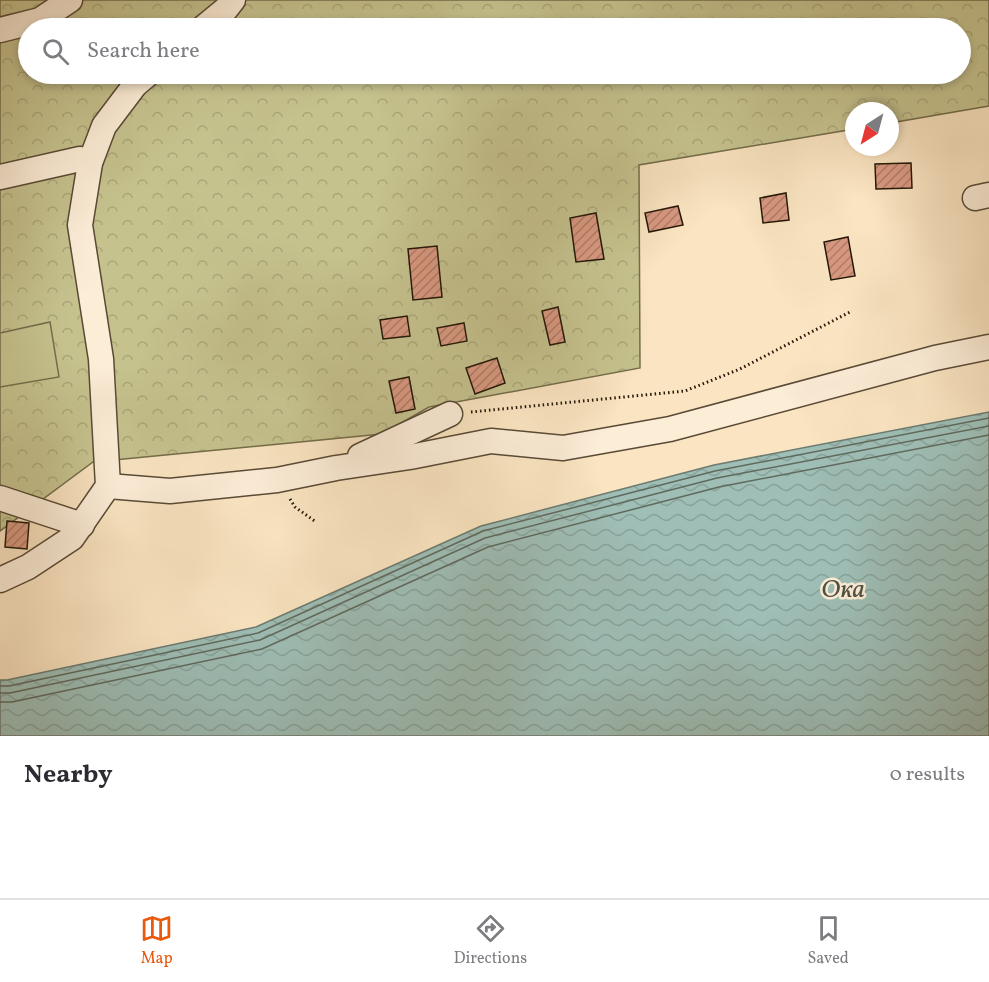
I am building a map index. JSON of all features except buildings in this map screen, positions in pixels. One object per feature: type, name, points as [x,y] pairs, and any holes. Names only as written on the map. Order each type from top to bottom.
[{"type":"lane","points":[[43,18],[70,0]]},
{"type":"lane","points":[[215,18],[233,0]]},
{"type":"lane","points":[[0,30],[18,26]]},
{"type":"lane","points":[[0,580],[28,567],[72,538],[108,486],[101,358],[80,225],[90,163],[104,126],[136,84]]},
{"type":"lane","points":[[0,177],[80,159],[90,163]]},
{"type":"lane","points":[[108,486],[170,491],[277,480],[491,441],[563,448],[670,429],[861,377],[989,347]]},
{"type":"lane","points":[[336,468],[450,414]]},
{"type":"lane","points":[[0,498],[82,525]]},
{"type":"path","points":[[450,414],[685,391],[740,369],[849,312]]},
{"type":"path","points":[[277,480],[295,507],[316,522]]},
{"type":"green space","points":[[0,0],[989,0],[989,106],[899,121],[899,102],[845,102],[845,131],[639,165],[640,368],[429,407],[382,434],[93,462],[0,531]]},
{"type":"green space","points":[[50,322],[59,377],[0,387],[0,333]]},
{"type":"water","name":"Ока","points":[[989,412],[989,736],[0,736],[0,680],[256,627],[481,526],[714,465]]}]
